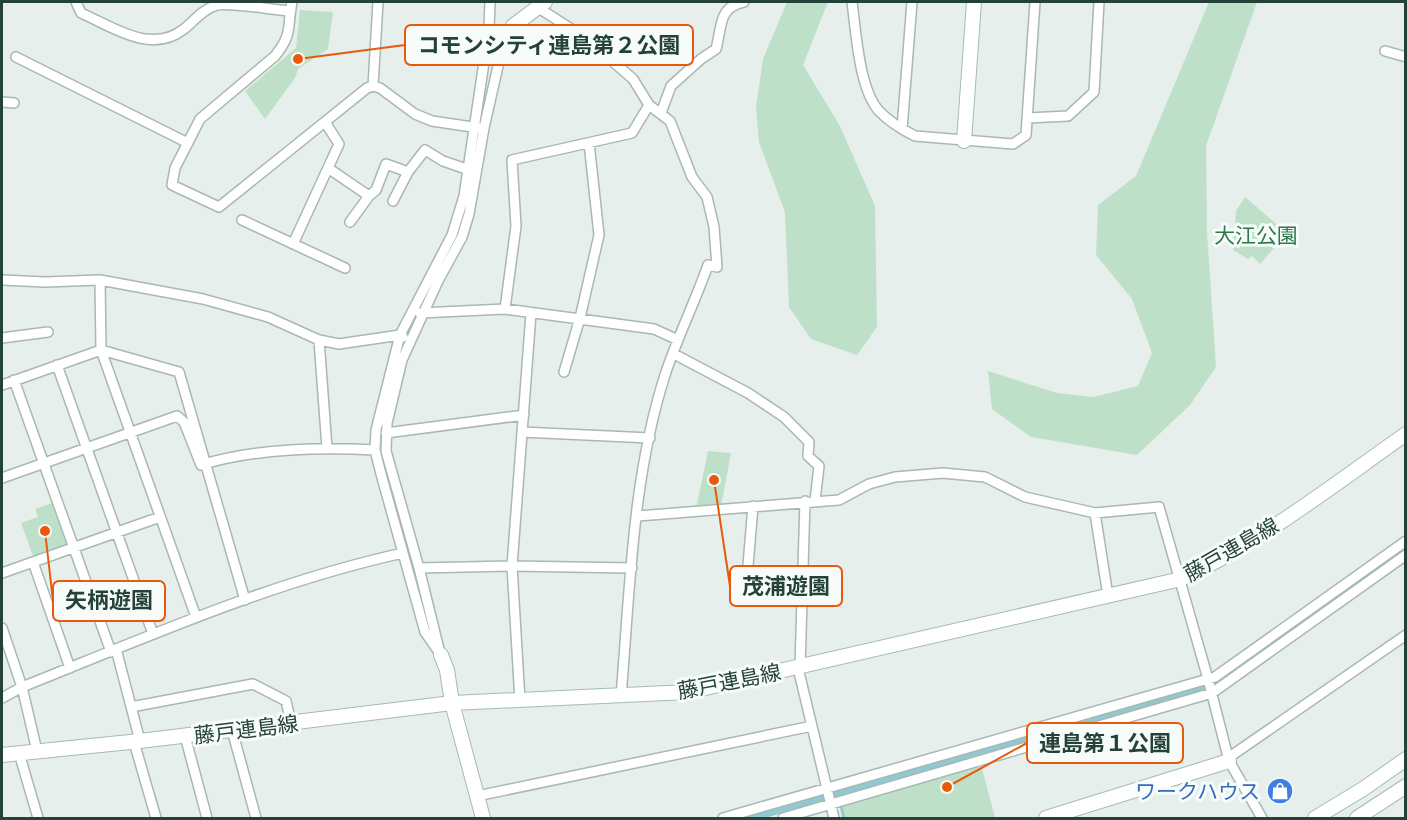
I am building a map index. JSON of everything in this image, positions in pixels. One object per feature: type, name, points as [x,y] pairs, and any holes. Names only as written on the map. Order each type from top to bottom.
[{"type":"main road","points":[[964,141],[974,2]]},
{"type":"main road","points":[[503,44],[513,26],[541,4]]},
{"type":"main road","name":"藤戸連島線","points":[[2,756],[452,704],[688,692],[799,668],[1180,579],[1212,564],[1256,537],[1406,434]]},
{"type":"main road","points":[[441,655],[447,670],[452,704],[483,819]]},
{"type":"main road","points":[[1046,819],[1229,759]]},
{"type":"main road","points":[[1315,819],[1406,759]]},
{"type":"main road","points":[[1357,819],[1406,786]]},
{"type":"street","points":[[76,2],[81,13],[140,39],[154,40],[164,40],[173,36],[208,8],[219,4],[291,6],[288,38],[285,44],[275,56],[200,119],[175,168],[172,185],[219,207],[367,88],[373,86],[380,88],[415,114],[442,123],[479,128]]},
{"type":"street","points":[[373,86],[378,2]]},
{"type":"street","points":[[441,655],[418,564],[392,477],[386,451],[386,436],[402,360],[423,312],[462,237],[469,214],[490,2]]},
{"type":"street","points":[[661,113],[671,86],[701,59],[716,50],[724,13],[731,4],[744,2]]},
{"type":"street","points":[[852,2],[858,56],[870,97],[879,112],[915,136],[1013,144],[1026,135],[1035,2]]},
{"type":"street","points":[[902,129],[912,2]]},
{"type":"street","points":[[1027,118],[1068,116],[1094,92],[1099,2]]},
{"type":"street","points":[[541,4],[587,39],[633,79],[649,105],[670,121],[692,177],[707,197],[714,227],[717,267],[708,265],[678,340],[665,376],[643,470],[621,696]]},
{"type":"street","points":[[479,128],[503,44],[488,35]]},
{"type":"street","points":[[1385,51],[1406,57]]},
{"type":"street","points":[[16,57],[188,143]]},
{"type":"street","points":[[2,102],[14,103]]},
{"type":"street","points":[[505,309],[516,226],[512,160],[632,133],[649,105]]},
{"type":"street","points":[[293,244],[339,144],[325,122]]},
{"type":"street","points":[[564,372],[580,318],[599,235],[589,143]]},
{"type":"street","points":[[393,201],[408,172],[425,150],[443,160],[473,171]]},
{"type":"street","points":[[350,222],[369,195],[376,190],[386,164],[408,172]]},
{"type":"street","points":[[328,168],[369,195]]},
{"type":"street","points":[[441,655],[425,632],[375,450],[375,439],[379,413],[400,335],[452,235],[473,171]]},
{"type":"street","points":[[242,220],[345,268]]},
{"type":"street","points":[[2,280],[100,280],[203,299],[268,317],[320,340],[339,344],[400,335],[411,340]]},
{"type":"street","points":[[100,280],[101,350],[196,617]]},
{"type":"street","points":[[412,313],[505,309],[654,329],[678,340]]},
{"type":"street","points":[[520,701],[512,566],[531,313]]},
{"type":"street","points":[[2,338],[48,332]]},
{"type":"street","points":[[320,340],[327,448]]},
{"type":"street","points":[[2,384],[101,350],[179,372],[245,600]]},
{"type":"street","points":[[674,354],[748,393],[784,417],[809,442],[808,456],[819,466],[815,501]]},
{"type":"street","points":[[57,365],[153,634]]},
{"type":"street","points":[[14,380],[113,650],[131,706],[137,742],[156,819]]},
{"type":"street","points":[[375,439],[524,415]]},
{"type":"street","points":[[2,478],[177,416],[184,422],[201,465],[255,454],[327,448],[375,450]]},
{"type":"street","points":[[522,432],[650,438]]},
{"type":"street","points":[[638,516],[839,500],[869,484],[895,477],[943,473],[986,477],[1025,497],[1095,513],[1159,507],[1229,759],[1262,819]]},
{"type":"street","points":[[805,501],[799,668],[812,726],[833,798],[834,819]]},
{"type":"street","points":[[745,601],[753,506]]},
{"type":"street","points":[[1095,513],[1108,596]]},
{"type":"street","points":[[2,573],[160,517]]},
{"type":"street","points":[[783,819],[833,798],[1215,677],[1406,542]]},
{"type":"street","points":[[723,819],[833,798],[1212,692],[1406,555]]},
{"type":"street","points":[[2,698],[22,687],[196,617],[353,564],[404,557],[418,564],[632,568]]},
{"type":"street","points":[[33,562],[70,668]]},
{"type":"street","points":[[2,628],[3,640],[22,687],[38,751]]},
{"type":"street","points":[[1229,759],[1406,635]]},
{"type":"street","points":[[131,706],[252,684],[286,701],[291,723]]},
{"type":"street","points":[[477,796],[812,726]]},
{"type":"street","points":[[232,730],[256,819]]},
{"type":"street","points":[[185,736],[207,819]]},
{"type":"street","points":[[19,753],[38,819]]},
{"type":"green space","points":[[787,2],[828,2],[803,65],[840,126],[875,206],[877,327],[857,355],[811,339],[789,307],[785,212],[759,142],[756,107],[763,59]]},
{"type":"green space","points":[[1209,2],[1257,2],[1206,146],[1207,232],[1216,367],[1190,405],[1137,455],[1031,437],[992,409],[988,371],[1057,393],[1094,397],[1138,386],[1152,353],[1132,299],[1096,255],[1098,205],[1136,176]]},
{"type":"green space","points":[[300,10],[333,12],[328,49],[298,69],[295,78],[265,119],[245,91],[296,48]]},
{"type":"green space","name":"大江公園","points":[[1245,197],[1287,233],[1260,264],[1252,256],[1248,259],[1233,250],[1236,211]]},
{"type":"green space","points":[[708,451],[731,453],[721,506],[696,509]]},
{"type":"green space","points":[[55,502],[68,539],[67,545],[33,556],[21,523],[38,517],[35,509]]},
{"type":"green space","points":[[977,766],[982,768],[995,818],[846,818],[842,806]]},
{"type":"water","points":[[1405,545],[1405,551],[1217,687],[765,818],[741,818],[1215,681]]},
{"type":"waterway","points":[[840,802],[844,818]]},
{"type":"place","name":"コモンシティ連島第２公園","points":[[298,59]]},
{"type":"place","name":"茂浦遊園","points":[[714,480]]},
{"type":"place","name":"矢柄遊園","points":[[45,531]]},
{"type":"place","name":"連島第１公園","points":[[947,787]]},
{"type":"place","name":"ワークハウス","points":[[1280,791]]}]
